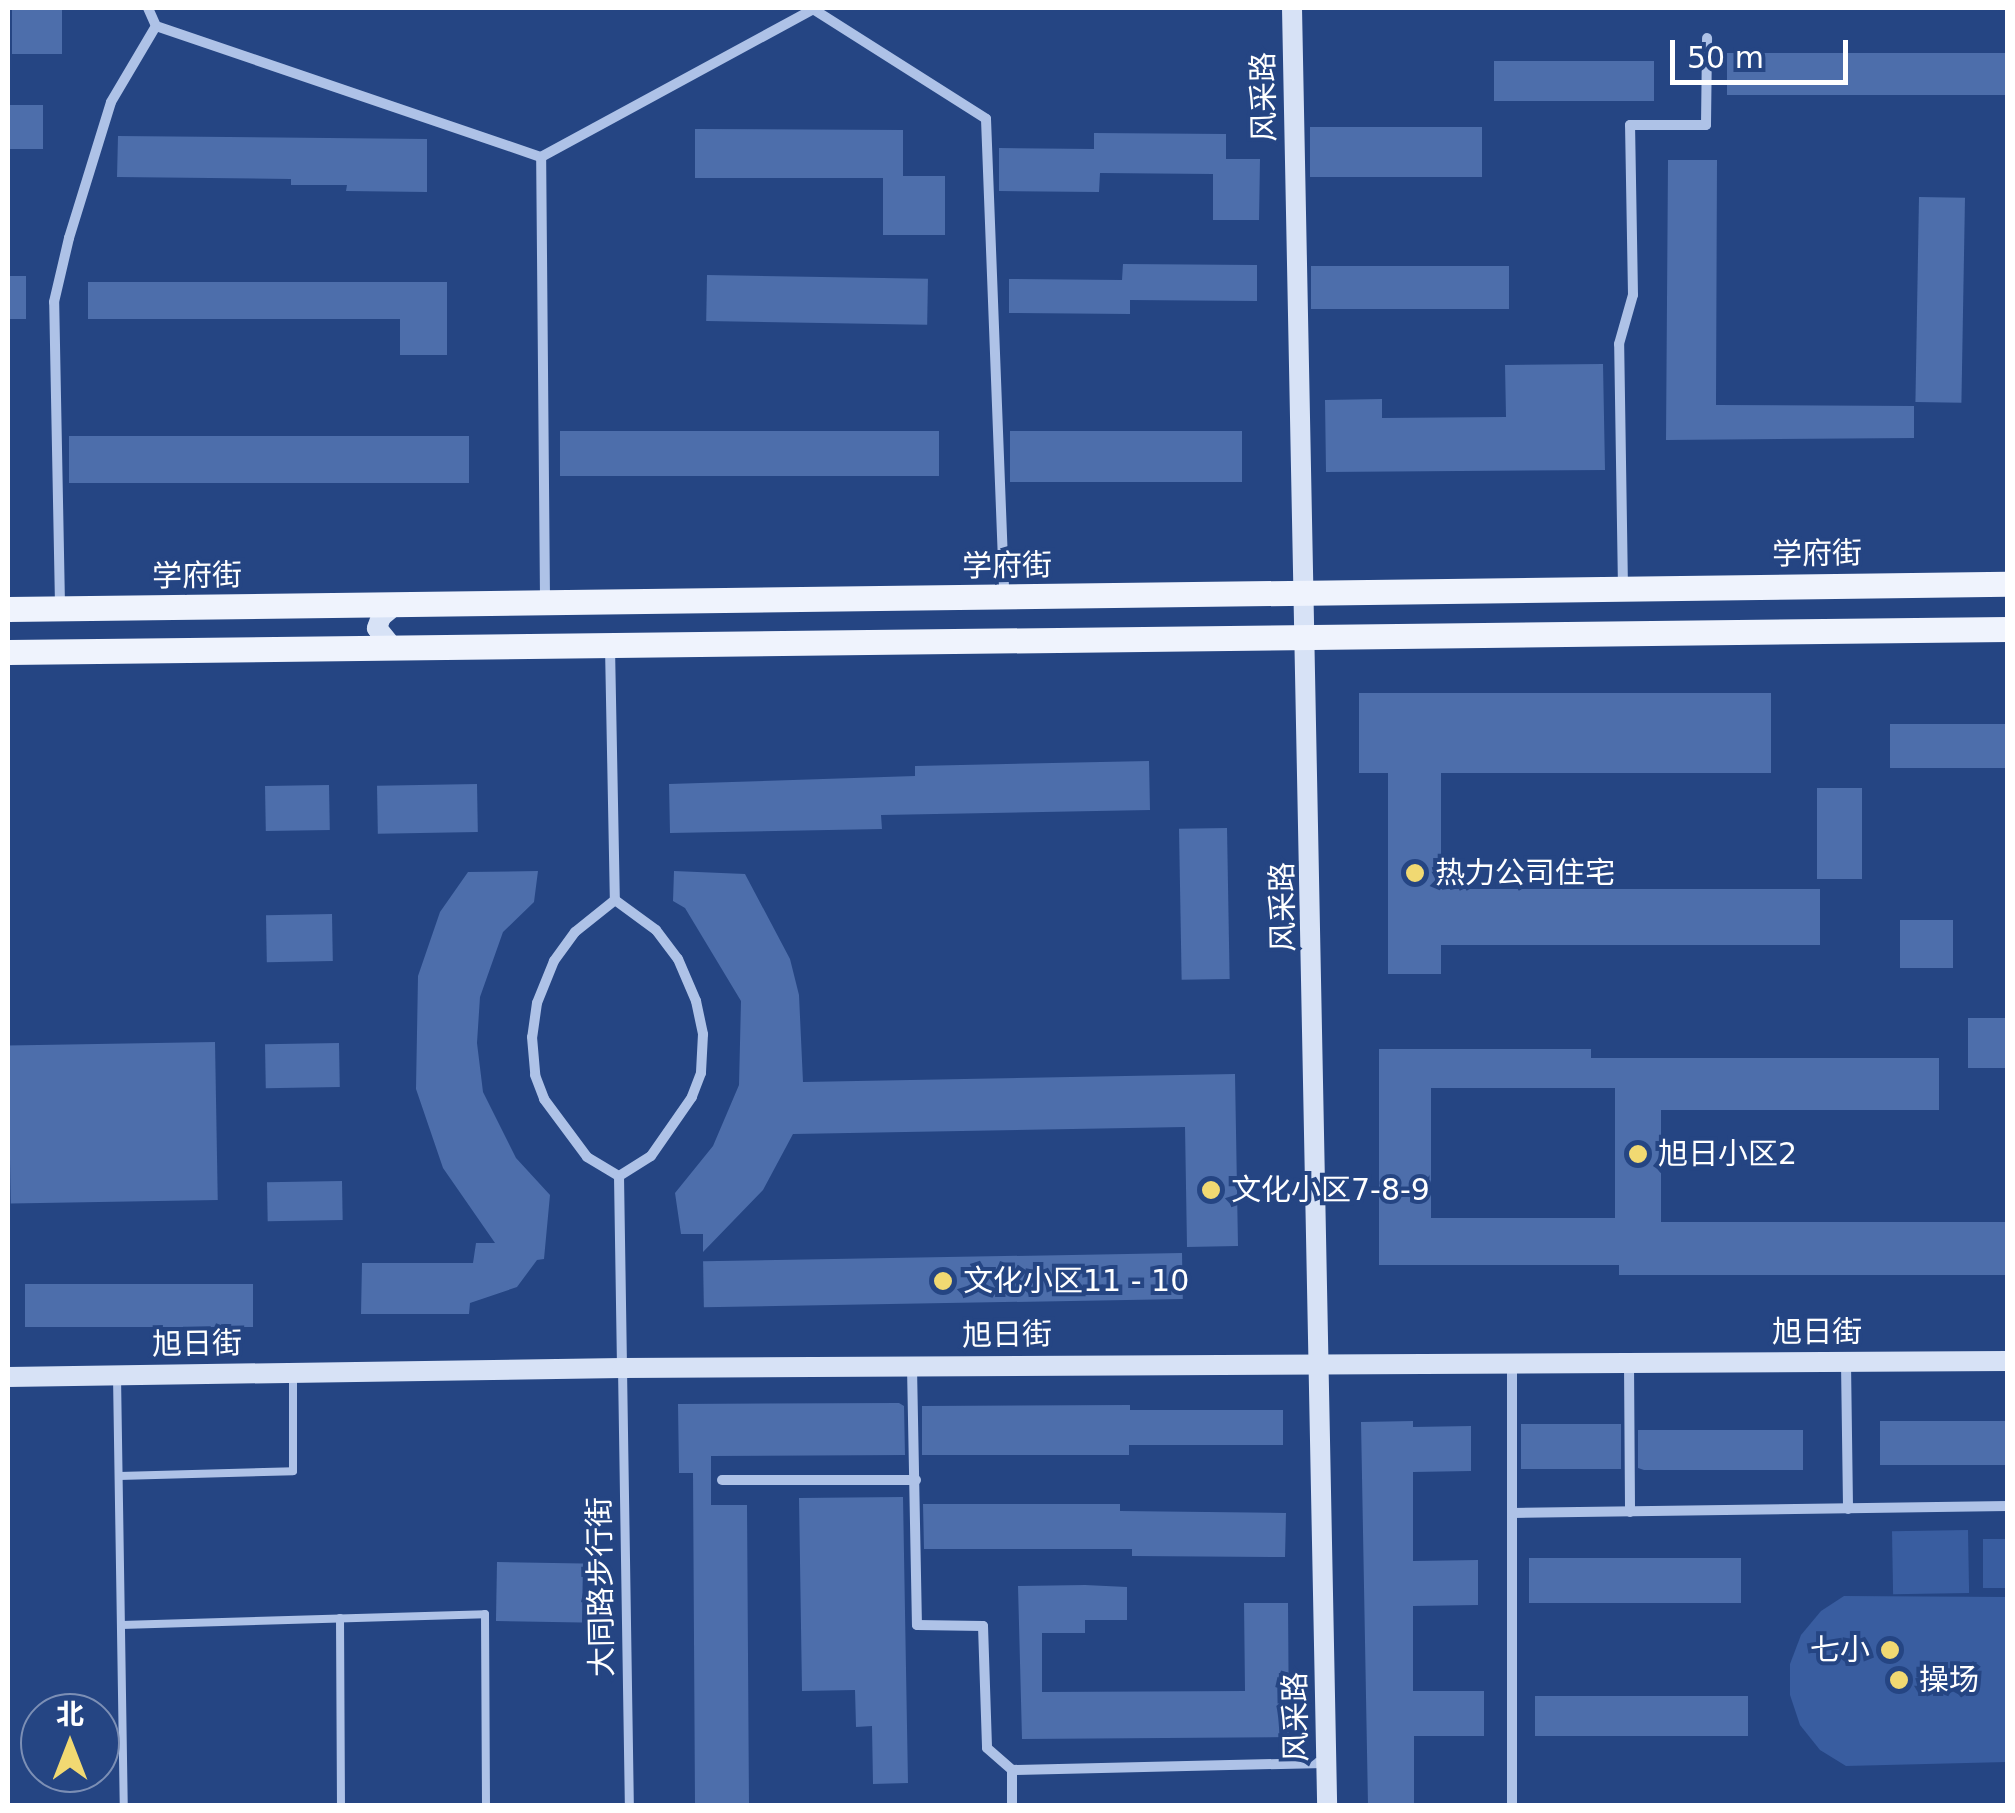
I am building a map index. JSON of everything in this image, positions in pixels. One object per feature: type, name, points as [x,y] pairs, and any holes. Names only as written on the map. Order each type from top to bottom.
[{"type":"main road","name":"风采路","points":[[1292,8],[1308,640],[1328,1806]]},
{"type":"main road","name":"学府街","points":[[8,610],[2008,584]]},
{"type":"main road","points":[[394,606],[381,616],[378,628],[394,649]]},
{"type":"main road","points":[[8,652],[2008,630]]},
{"type":"main road","name":"旭日街","points":[[8,1377],[1321,1362],[2008,1361]]},
{"type":"street","points":[[148,8],[156,26],[541,157],[814,8],[986,119],[1004,598]]},
{"type":"street","points":[[60,610],[54,302],[69,238],[111,102],[156,26]]},
{"type":"street","points":[[1623,590],[1618,344],[1632,295],[1630,125],[1706,125],[1707,38]]},
{"type":"street","points":[[541,157],[545,605]]},
{"type":"street","points":[[610,646],[615,900]]},
{"type":"street","points":[[615,900],[656,930],[678,960],[696,1001],[702,1034],[701,1073],[672,1132],[651,1156],[619,1176]]},
{"type":"street","points":[[615,900],[574,932],[554,962],[537,1004],[532,1037],[535,1075],[555,1116],[587,1157],[619,1176]]},
{"type":"street","points":[[619,1176],[622,1368]]},
{"type":"street","points":[[1846,1362],[1848,1509]]},
{"type":"street","points":[[1629,1363],[1630,1512]]},
{"type":"street","points":[[1512,1364],[1512,1806]]},
{"type":"street","points":[[912,1366],[917,1625],[982,1626],[987,1748],[1012,1770],[1327,1763]]},
{"type":"street","name":"大同路步行街","points":[[622,1368],[629,1806]]},
{"type":"street","points":[[722,1480],[916,1480]]},
{"type":"street","points":[[1512,1513],[2008,1506]]},
{"type":"street","points":[[1012,1770],[1012,1806]]},
{"type":"lane","points":[[119,1476],[293,1471],[294,1373]]},
{"type":"lane","points":[[117,1376],[124,1806]]},
{"type":"lane","points":[[121,1625],[485,1614],[486,1806]]},
{"type":"lane","points":[[340,1618],[342,1806]]},
{"type":"shaded area","points":[[1968,1530],[1969,1593],[1893,1594],[1892,1531]]},
{"type":"shaded area","points":[[1983,1539],[2007,1539],[2007,1588],[1983,1588]]},
{"type":"shaded area","name":"操场","points":[[1844,1596],[2007,1597],[2007,1762],[1846,1766],[1820,1750],[1800,1725],[1790,1695],[1790,1664],[1801,1635],[1821,1611]]},
{"type":"building","points":[[12,8],[62,8],[62,54],[12,54]]},
{"type":"building","points":[[1727,53],[2008,53],[2008,95],[1727,95]]},
{"type":"building","points":[[1494,61],[1654,61],[1654,101],[1494,101]]},
{"type":"building","points":[[8,105],[43,105],[43,149],[8,149]]},
{"type":"building","points":[[1310,127],[1482,127],[1482,177],[1310,177]]},
{"type":"building","points":[[695,129],[903,130],[903,176],[945,176],[945,235],[883,235],[883,178],[695,178]]},
{"type":"building","points":[[1094,133],[1226,134],[1226,159],[1260,159],[1259,220],[1213,220],[1213,174],[1100,173],[1099,192],[999,191],[999,148],[1094,149]]},
{"type":"building","points":[[118,136],[427,139],[427,192],[346,191],[347,185],[291,185],[291,179],[117,177]]},
{"type":"building","points":[[1668,160],[1717,160],[1716,405],[1914,406],[1914,438],[1666,440]]},
{"type":"building","points":[[1919,197],[1965,198],[1961,403],[1915,402]]},
{"type":"building","points":[[1123,264],[1257,265],[1257,301],[1130,300],[1130,314],[1009,313],[1009,279],[1122,280]]},
{"type":"building","points":[[1311,266],[1509,266],[1509,309],[1311,309]]},
{"type":"building","points":[[707,275],[928,279],[927,325],[706,321]]},
{"type":"building","points":[[8,276],[26,276],[26,319],[8,319]]},
{"type":"building","points":[[88,282],[447,282],[447,355],[400,355],[400,319],[88,319]]},
{"type":"building","points":[[1603,364],[1605,470],[1326,472],[1325,400],[1382,399],[1382,418],[1506,417],[1505,365]]},
{"type":"building","points":[[560,431],[939,431],[939,476],[560,476]]},
{"type":"building","points":[[1010,431],[1242,431],[1242,482],[1010,482]]},
{"type":"building","points":[[69,436],[469,436],[469,483],[69,483]]},
{"type":"building","name":"热力公司住宅","points":[[1359,693],[1771,693],[1771,773],[1441,773],[1441,889],[1820,889],[1820,945],[1441,945],[1441,974],[1388,974],[1388,773],[1359,773]]},
{"type":"building","points":[[1890,724],[2008,724],[2008,768],[1890,768]]},
{"type":"building","points":[[1149,761],[1150,810],[881,815],[882,829],[670,833],[669,784],[915,776],[915,766]]},
{"type":"building","points":[[477,784],[478,832],[378,834],[377,786]]},
{"type":"building","points":[[329,785],[330,830],[266,831],[265,786]]},
{"type":"building","points":[[1817,788],[1862,788],[1862,879],[1817,879]]},
{"type":"building","points":[[1227,828],[1230,979],[1182,980],[1179,829]]},
{"type":"building","points":[[538,871],[534,902],[503,932],[480,997],[477,1043],[483,1092],[516,1158],[550,1195],[544,1259],[537,1260],[517,1287],[470,1303],[469,1314],[361,1314],[362,1263],[473,1263],[476,1243],[495,1243],[443,1168],[416,1089],[418,976],[440,912],[468,872]]},
{"type":"building","points":[[674,871],[745,874],[790,959],[799,995],[803,1082],[1235,1074],[1238,1246],[1187,1247],[1185,1127],[793,1134],[763,1190],[703,1252],[703,1234],[681,1234],[675,1193],[713,1146],[739,1085],[741,1001],[685,908],[673,901]]},
{"type":"building","points":[[332,914],[333,961],[267,962],[266,915]]},
{"type":"building","points":[[1900,920],[1953,920],[1953,968],[1900,968]]},
{"type":"building","points":[[1968,1018],[2008,1018],[2008,1068],[1968,1068]]},
{"type":"building","points":[[215,1042],[218,1200],[11,1204],[8,1046]]},
{"type":"building","points":[[339,1043],[340,1087],[266,1088],[265,1044]]},
{"type":"building","points":[[1379,1049],[1591,1049],[1591,1058],[1939,1058],[1939,1110],[1661,1110],[1661,1222],[2008,1222],[2008,1275],[1619,1275],[1619,1265],[1379,1265]],"holes":[[[1431,1088],[1615,1088],[1615,1218],[1431,1218]]]},
{"type":"building","points":[[342,1181],[343,1220],[268,1221],[267,1182]]},
{"type":"building","name":"文化小区11 - 10","points":[[1182,1253],[1183,1299],[704,1307],[703,1261]]},
{"type":"building","points":[[25,1284],[253,1284],[253,1327],[25,1327]]},
{"type":"building","points":[[678,1404],[904,1406],[905,1455],[711,1456],[711,1505],[747,1505],[749,1806],[695,1806],[693,1473],[679,1473]]},
{"type":"building","points":[[1130,1405],[1130,1410],[1283,1410],[1283,1445],[1129,1445],[1129,1455],[922,1455],[922,1406]]},
{"type":"building","points":[[1413,1421],[1413,1427],[1471,1426],[1471,1471],[1413,1472],[1413,1561],[1478,1560],[1478,1605],[1413,1606],[1413,1691],[1484,1691],[1484,1736],[1414,1736],[1414,1806],[1368,1806],[1361,1422]]},
{"type":"building","points":[[1880,1421],[2008,1421],[2008,1465],[1880,1465]]},
{"type":"building","points":[[1521,1424],[1621,1424],[1621,1469],[1521,1469]]},
{"type":"building","points":[[1638,1430],[1803,1430],[1803,1470],[1644,1470],[1638,1468]]},
{"type":"building","points":[[903,1497],[908,1783],[873,1784],[872,1726],[856,1727],[855,1690],[802,1691],[799,1498]]},
{"type":"building","points":[[923,1504],[1120,1504],[1120,1511],[1286,1513],[1285,1557],[1132,1556],[1132,1549],[924,1549]]},
{"type":"building","points":[[1529,1558],[1741,1558],[1741,1603],[1529,1603]]},
{"type":"building","points":[[497,1562],[583,1564],[582,1622],[496,1621]]},
{"type":"building","points":[[1018,1586],[1127,1587],[1127,1620],[1085,1620],[1085,1633],[1042,1633],[1042,1692],[1245,1691],[1244,1603],[1288,1603],[1289,1737],[1022,1739]]},
{"type":"building","points":[[1535,1696],[1748,1696],[1748,1736],[1535,1736]]},
{"type":"place","name":"热力公司住宅","points":[[1415,873]]},
{"type":"place","name":"旭日小区2","points":[[1638,1154]]},
{"type":"place","name":"文化小区7-8-9","points":[[1211,1190]]},
{"type":"place","name":"文化小区11 - 10","points":[[943,1281]]},
{"type":"place","name":"七小","points":[[1890,1650]]},
{"type":"place","name":"操场","points":[[1899,1680]]}]
